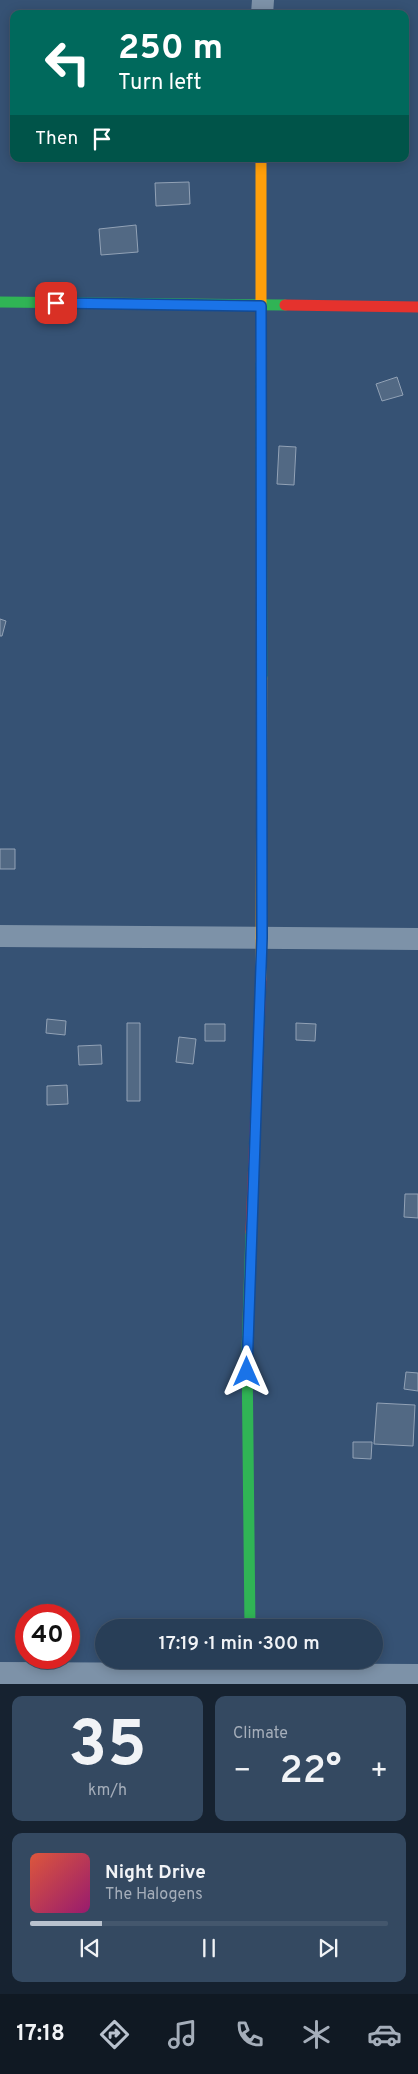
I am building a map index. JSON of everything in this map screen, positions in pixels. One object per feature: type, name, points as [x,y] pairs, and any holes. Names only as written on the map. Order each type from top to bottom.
[{"type":"street","points":[[250,1619],[247,1352],[262,938],[261,162]]},
{"type":"street","points":[[0,302],[418,307]]},
{"type":"street","points":[[0,936],[418,939]]},
{"type":"street","points":[[0,1673],[418,1675]]},
{"type":"building","points":[[189,182],[190,204],[156,206],[155,183]]},
{"type":"building","points":[[136,225],[138,252],[101,255],[99,229]]},
{"type":"building","points":[[397,377],[403,395],[382,401],[376,384]]},
{"type":"building","points":[[279,446],[296,447],[294,485],[277,484]]},
{"type":"building","points":[[0,619],[6,621],[2,636],[0,636]]},
{"type":"building","points":[[0,849],[15,849],[15,869],[0,869]]},
{"type":"building","points":[[47,1019],[66,1021],[65,1035],[46,1033]]},
{"type":"building","points":[[127,1023],[140,1023],[140,1101],[127,1101]]},
{"type":"building","points":[[296,1023],[316,1024],[315,1041],[296,1040]]},
{"type":"building","points":[[205,1024],[225,1024],[225,1041],[205,1041]]},
{"type":"building","points":[[179,1037],[196,1039],[193,1064],[176,1062]]},
{"type":"building","points":[[101,1045],[102,1064],[79,1065],[78,1046]]},
{"type":"building","points":[[67,1085],[68,1104],[47,1105],[47,1086]]},
{"type":"building","points":[[405,1194],[418,1194],[418,1218],[404,1217]]},
{"type":"building","points":[[406,1372],[418,1373],[418,1391],[404,1389]]},
{"type":"building","points":[[377,1403],[415,1405],[413,1446],[374,1444]]},
{"type":"building","points":[[353,1442],[372,1442],[371,1459],[353,1458]]},
{"type":"traffic: fast","points":[[0,302],[285,305]]},
{"type":"traffic: fast","points":[[261,361],[262,678]]},
{"type":"traffic: fast","points":[[250,1619],[247,1352],[251,1232]]},
{"type":"traffic: slow","points":[[261,162],[261,361]]},
{"type":"traffic: slow","points":[[261,979],[262,678]]},
{"type":"traffic: jam","points":[[285,305],[418,307]]},
{"type":"traffic: jam","points":[[251,1232],[261,979]]},
{"type":"route","points":[[56,303],[261,306],[262,938],[247,1372]]}]
